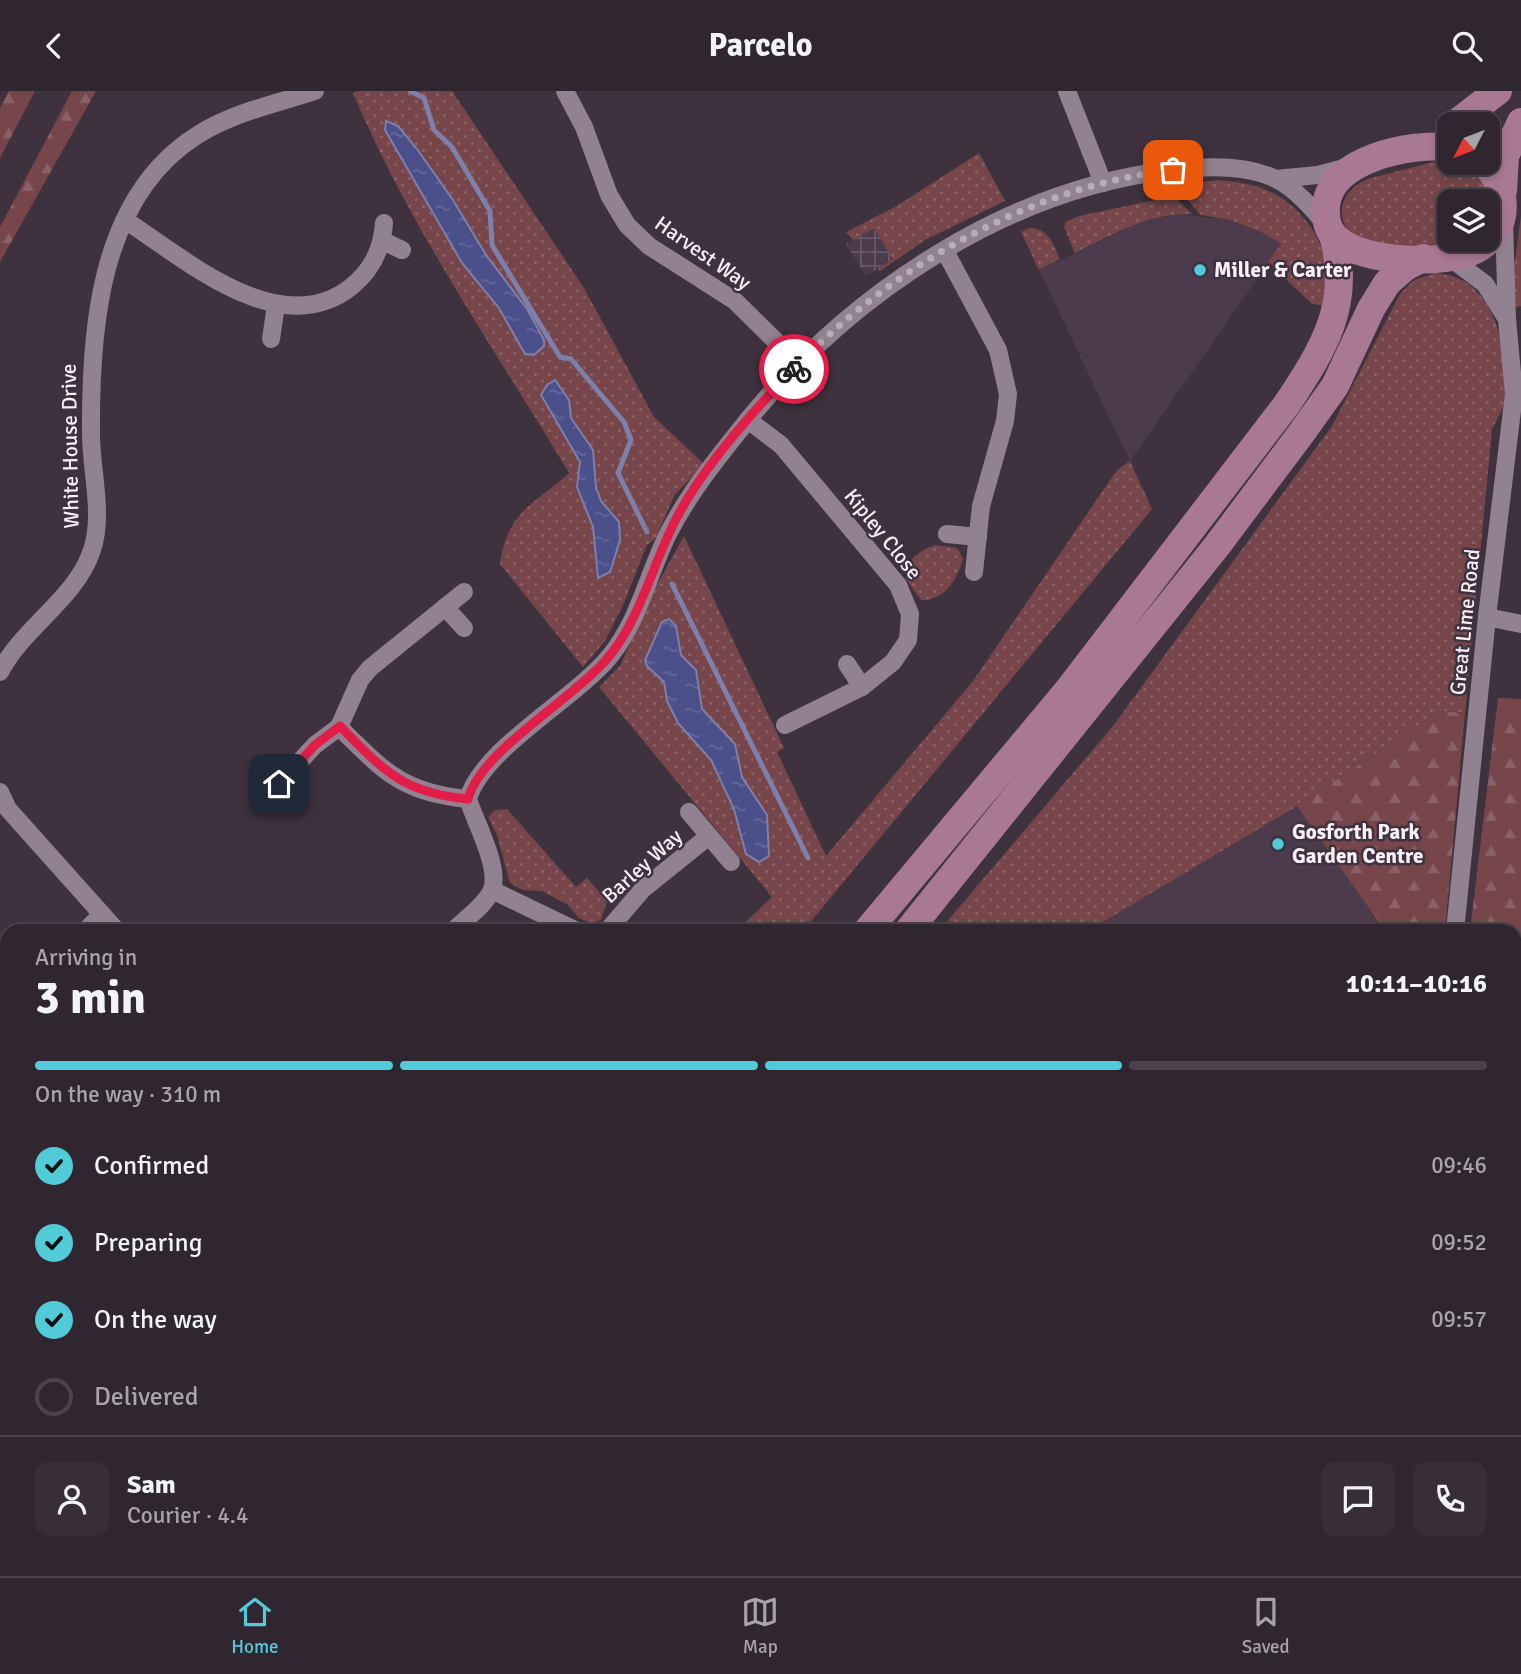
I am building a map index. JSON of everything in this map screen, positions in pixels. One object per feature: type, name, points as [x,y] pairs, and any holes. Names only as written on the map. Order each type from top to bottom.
[{"type":"main road","points":[[1471,112],[1498,91]]},
{"type":"main road","points":[[914,924],[1216,547],[1300,435],[1335,386],[1371,309],[1387,283],[1405,267],[1436,258],[1469,253],[1488,241],[1503,200],[1505,156],[1521,122]]},
{"type":"main road","points":[[873,924],[1069,689],[1287,404],[1315,360],[1336,315],[1341,281],[1326,213],[1331,189],[1339,175],[1363,163],[1411,148],[1437,134]]},
{"type":"main road","points":[[1411,148],[1437,147]]},
{"type":"main road","points":[[1491,175],[1503,200]]},
{"type":"main road","points":[[1331,232],[1364,254],[1436,258]]},
{"type":"street","name":"White House Drive","points":[[0,670],[19,644],[83,571],[93,548],[97,519],[91,454],[92,351],[103,280],[125,220],[172,152],[197,135],[244,113],[315,91]]},
{"type":"street","name":"Harvest Way","points":[[565,91],[584,127],[609,195],[628,225],[649,246],[735,301],[799,364]]},
{"type":"street","points":[[1067,91],[1103,183]]},
{"type":"street","points":[[460,924],[492,890],[494,873],[468,799],[472,786],[489,763],[588,681],[611,655],[637,609],[677,516],[748,420],[799,364],[852,314],[893,283],[945,251],[1043,202],[1103,183],[1193,167],[1237,169],[1276,179],[1318,175],[1363,163]]},
{"type":"street","points":[[1276,179],[1301,198],[1331,232]]},
{"type":"street","name":"Great Lime Road","points":[[1456,924],[1487,617],[1514,394],[1507,319],[1503,200]]},
{"type":"street","points":[[125,220],[211,277],[276,305],[307,307],[333,300],[367,272],[383,232],[402,250]]},
{"type":"street","points":[[945,251],[998,350],[1008,394],[1005,421],[981,506],[974,572]]},
{"type":"street","name":"Great Lime Road","points":[[1436,258],[1485,284],[1507,319]]},
{"type":"street","points":[[271,339],[276,305]]},
{"type":"street","name":"Kipley Close","points":[[748,420],[781,445],[898,585],[906,599],[911,629],[902,653],[862,687],[785,725]]},
{"type":"street","points":[[947,534],[978,537]]},
{"type":"street","points":[[279,784],[315,745],[340,726],[360,680],[369,668],[464,592]]},
{"type":"street","points":[[444,607],[464,628]]},
{"type":"street","points":[[1487,617],[1521,624]]},
{"type":"street","points":[[847,664],[862,687]]},
{"type":"street","points":[[340,726],[393,777],[407,786],[468,799]]},
{"type":"street","points":[[0,792],[8,809],[111,924]]},
{"type":"street","name":"Barley Way","points":[[689,812],[731,862]]},
{"type":"street","name":"Barley Way","points":[[613,924],[643,889],[709,836]]},
{"type":"street","points":[[492,890],[565,924]]},
{"type":"street","points":[[92,924],[102,914]]},
{"type":"shaded area","points":[[1178,214],[1230,220],[1261,232],[1281,245],[1130,461],[1039,270],[1141,222]]},
{"type":"shaded area","points":[[874,227],[893,259],[866,276],[846,244]]},
{"type":"shaded area","name":"Gosforth Park Garden Centre","points":[[1297,806],[1380,924],[1100,924]]},
{"type":"green space","points":[[9,91],[35,91],[0,158],[0,108]]},
{"type":"green space","points":[[72,91],[96,91],[0,262],[0,227]]},
{"type":"green space","points":[[452,91],[584,288],[654,417],[704,464],[674,496],[656,538],[647,545],[624,603],[605,641],[583,667],[500,564],[509,532],[516,520],[569,473],[400,192],[353,93]]},
{"type":"green space","points":[[979,153],[1005,201],[925,240],[880,271],[878,269],[893,259],[874,228],[853,240],[846,232],[895,207]]},
{"type":"green space","points":[[1437,161],[1437,175],[1480,175],[1488,189],[1437,189],[1437,245],[1382,248],[1349,233],[1342,216],[1347,195],[1367,179]]},
{"type":"green space","points":[[1218,180],[1261,188],[1284,200],[1301,215],[1316,235],[1325,256],[1324,305],[1312,304],[1268,262],[1281,244],[1261,232],[1230,220],[1201,215],[1180,192],[1201,188],[1201,182]]},
{"type":"green space","points":[[1174,196],[1192,214],[1177,214],[1146,221],[1075,253],[1064,227],[1066,222],[1079,216]]},
{"type":"green space","points":[[1521,216],[1521,306],[1516,307],[1513,276]]},
{"type":"green space","points":[[1030,228],[1046,234],[1060,259],[1039,270],[1021,232]]},
{"type":"green space","points":[[1435,273],[1455,277],[1471,286],[1484,300],[1493,317],[1504,356],[1506,399],[1492,430],[1465,713],[1440,711],[1297,806],[1100,924],[945,924],[1113,726],[1332,426],[1400,294],[1414,280]]},
{"type":"green space","points":[[1130,461],[1152,509],[809,924],[743,924],[772,897],[599,687],[620,666],[654,590],[684,536],[784,748],[777,752],[826,856],[973,681],[1117,470]]},
{"type":"green space","points":[[935,545],[957,548],[963,558],[958,573],[944,592],[937,597],[921,600],[906,579],[908,567],[914,557]]},
{"type":"green space","points":[[1498,698],[1521,699],[1521,924],[1471,924]]},
{"type":"green space","points":[[1440,711],[1465,713],[1446,924],[1380,924],[1297,806]]},
{"type":"green space","points":[[507,809],[576,887],[587,878],[607,901],[601,920],[592,924],[579,918],[568,905],[542,891],[523,890],[510,883],[497,835],[488,817],[495,810]]},
{"type":"water","points":[[386,121],[398,126],[417,149],[453,200],[486,255],[527,309],[544,340],[544,346],[534,355],[525,354],[499,308],[462,263],[385,130]]},
{"type":"water","points":[[555,380],[569,400],[571,418],[593,450],[596,488],[601,501],[619,522],[620,540],[610,572],[598,578],[593,527],[577,487],[580,462],[541,395],[547,385]]},
{"type":"water","points":[[669,619],[676,626],[681,655],[696,670],[702,709],[735,744],[742,777],[767,815],[769,856],[759,862],[746,854],[734,809],[711,760],[678,723],[667,701],[664,682],[647,666],[645,660],[662,622]]},
{"type":"waterway","points":[[410,91],[424,98],[434,130],[452,147],[490,211],[492,245],[560,357],[571,359],[624,422],[631,440],[618,473],[647,532]]},
{"type":"waterway","points":[[672,584],[808,858]]},
{"type":"way so far","points":[[794,369],[852,314],[893,283],[986,228],[1043,202],[1103,183],[1173,170]]},
{"type":"place","name":"Miller & Carter","points":[[1200,270]]},
{"type":"place","name":"Gosforth Park Garden Centre","points":[[1278,844]]},
{"type":"route","points":[[279,784],[315,745],[340,726],[366,753],[407,786],[424,792],[468,799],[472,786],[489,763],[588,681],[611,655],[637,609],[677,516],[748,420],[794,369]]}]
